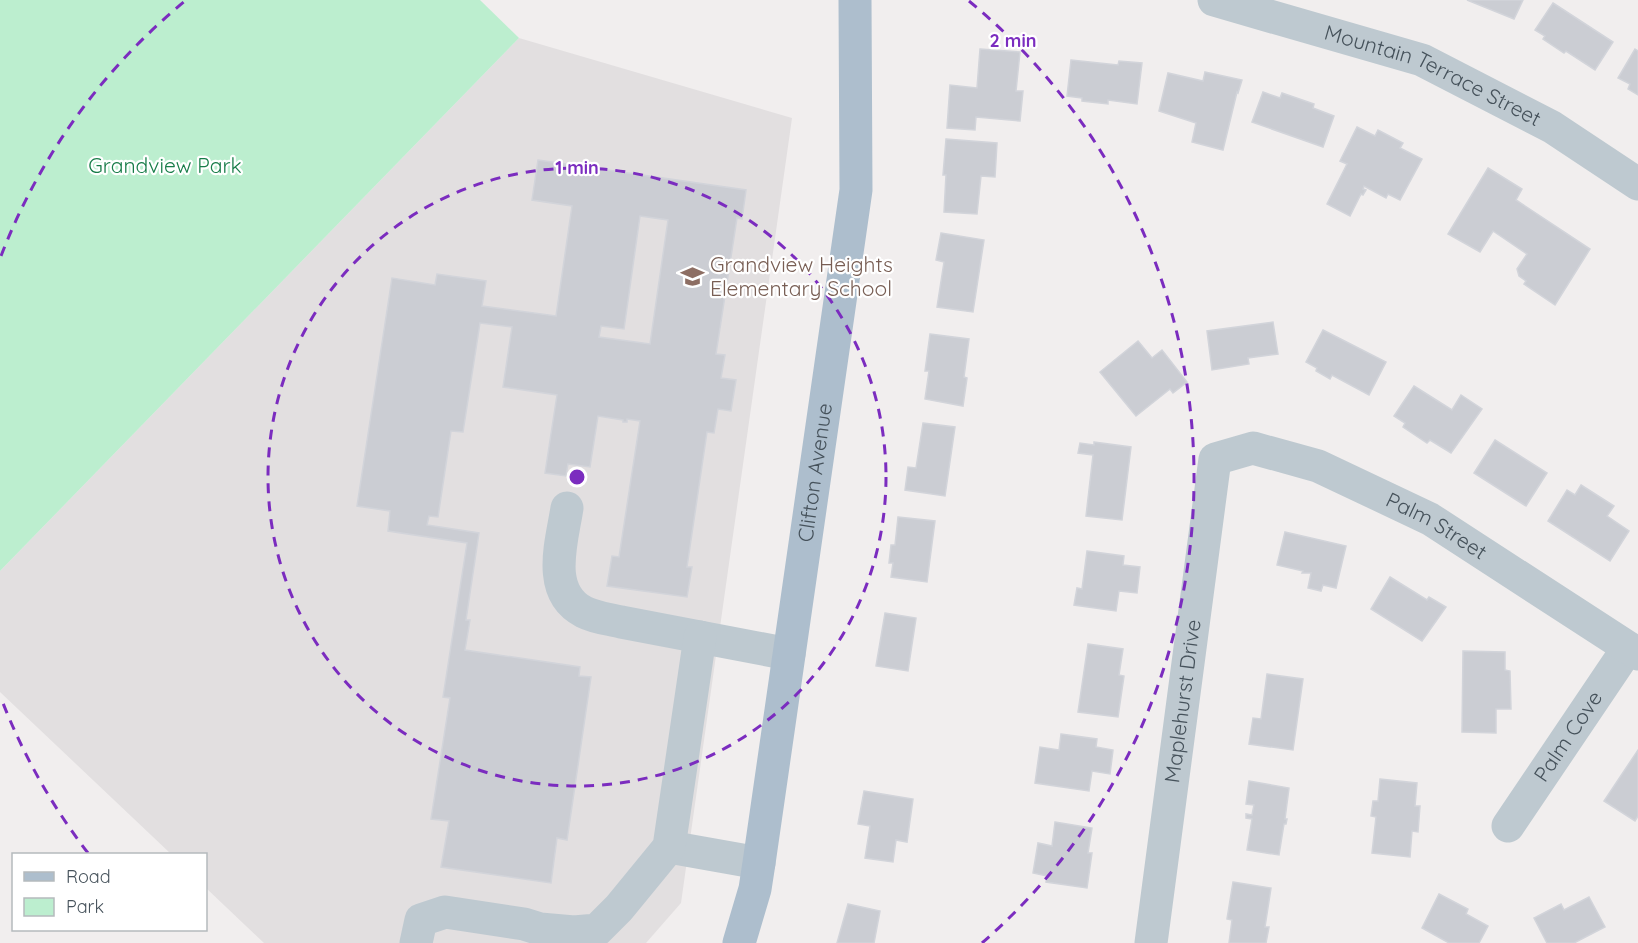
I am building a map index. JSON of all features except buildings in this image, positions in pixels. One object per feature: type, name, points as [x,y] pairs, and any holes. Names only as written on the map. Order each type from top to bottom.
[{"type":"main road","name":"Clifton Avenue","points":[[739,943],[755,889],[856,190],[855,0]]},
{"type":"street","name":"Mountain Terrace Street","points":[[1214,0],[1422,60],[1552,127],[1638,184]]},
{"type":"street","name":"Palm Street","points":[[1215,459],[1253,448],[1318,466],[1430,519],[1633,651]]},
{"type":"street","name":"Maplehurst Drive","points":[[1151,943],[1215,459]]},
{"type":"street","points":[[567,508],[558,575],[563,590],[582,611],[596,617],[789,654]]},
{"type":"street","points":[[416,943],[421,920],[445,912],[524,924],[539,936],[597,930],[619,908],[669,847],[700,637]]},
{"type":"street","name":"Palm Cove","points":[[1508,826],[1633,651]]},
{"type":"street","points":[[669,847],[759,863]]},
{"type":"shaded area","points":[[519,38],[792,118],[681,903],[646,943],[264,943],[207,889],[207,853],[170,853],[0,692],[0,571]]},
{"type":"green space","name":"Grandview Park","points":[[0,0],[480,0],[519,38],[0,571]]},
{"type":"place","name":"Grandview Heights Elementary School","points":[[692,277]]}]
